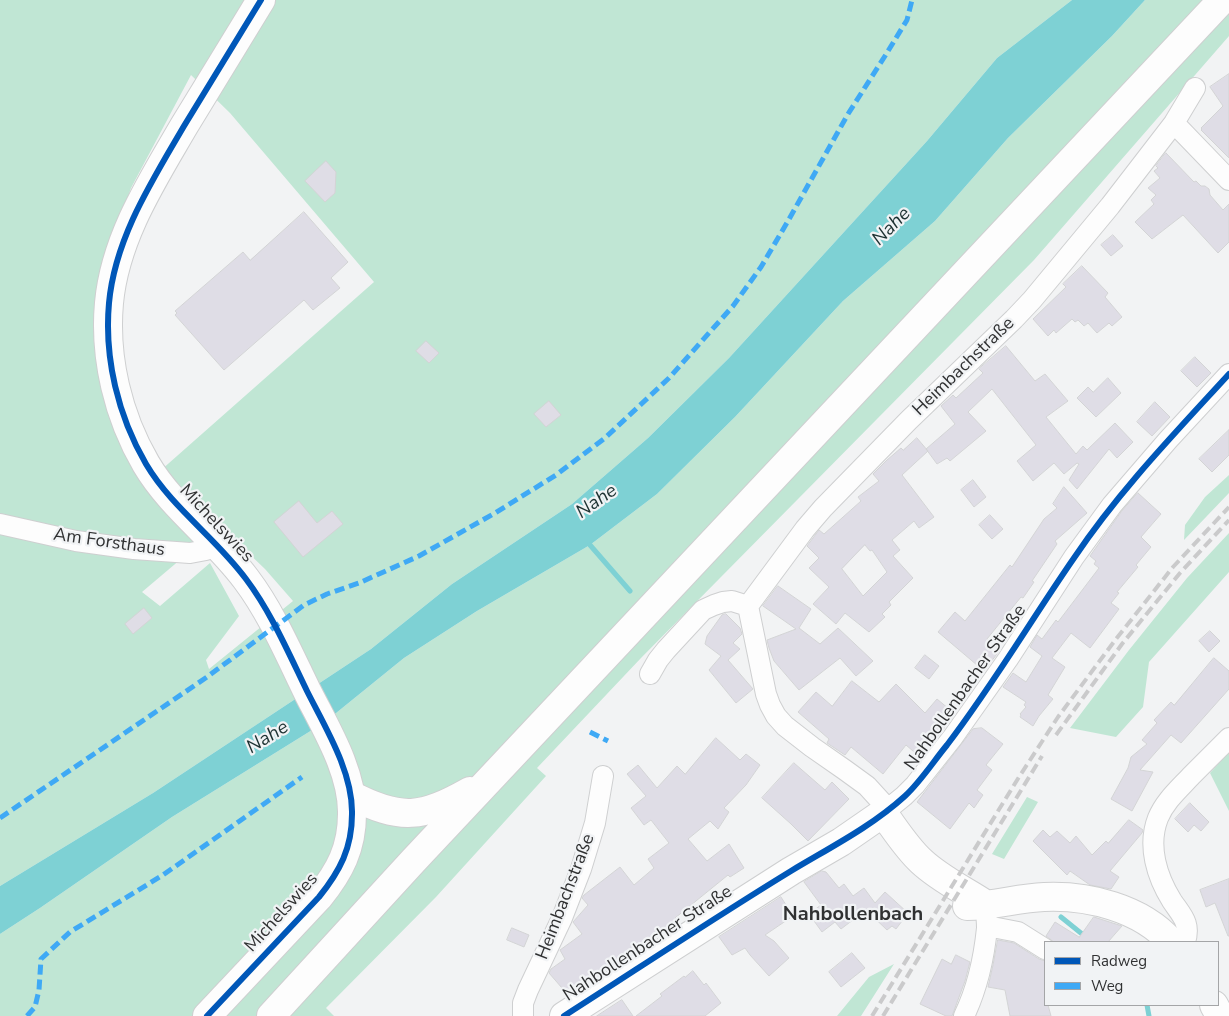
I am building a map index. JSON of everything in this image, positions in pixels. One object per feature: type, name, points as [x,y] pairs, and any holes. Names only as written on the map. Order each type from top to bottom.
[{"type":"street","name":"Michelswies","points":[[207,1016],[331,883],[340,867],[350,837],[351,795],[342,764],[285,646],[260,600],[247,579],[162,488],[129,430],[118,399],[111,364],[108,334],[109,302],[114,269],[129,226],[150,184],[261,0]]},
{"type":"street","points":[[271,1016],[414,860],[1222,0]]},
{"type":"street","name":"Heimbachstraße","points":[[748,606],[805,529],[823,508],[909,420],[1032,300],[1110,206],[1174,123],[1195,88]]},
{"type":"street","points":[[1174,123],[1229,180]]},
{"type":"street","name":"Nahbollenbacher Straße","points":[[564,1016],[879,816],[904,796],[953,737],[1003,666],[1074,557],[1112,505],[1168,440],[1229,374]]},
{"type":"street","name":"Am Forsthaus","points":[[0,524],[76,541],[134,550],[190,553],[206,550],[216,544]]},
{"type":"street","points":[[650,674],[666,650],[703,610],[723,602],[732,601],[748,606],[766,694],[776,716],[799,737],[867,786],[879,816],[904,841],[920,861],[986,915],[1044,948]]},
{"type":"street","points":[[1185,941],[1187,931],[1184,918],[1166,890],[1155,862],[1153,846],[1155,831],[1158,818],[1173,795],[1229,738]]},
{"type":"street","name":"Heimbachstraße","points":[[523,1016],[523,1003],[562,918],[580,869],[595,822],[603,776]]},
{"type":"street","points":[[351,795],[376,807],[412,813],[438,808],[489,781]]},
{"type":"street","points":[[986,915],[1043,897],[1069,898],[1124,910],[1154,926],[1170,941]]},
{"type":"street","points":[[964,1016],[970,1003],[981,965],[986,915]]},
{"type":"green space","points":[[0,0],[1072,0],[997,58],[927,141],[729,358],[648,438],[572,504],[452,584],[371,649],[153,793],[0,886]],"holes":[[[191,75],[230,113],[374,282],[143,486],[122,444],[107,257],[131,188]],[[220,526],[265,569],[293,601],[209,669],[206,660],[239,616],[210,563],[160,606],[142,592]]]},
{"type":"green space","points":[[1145,0],[1229,0],[1229,36],[1034,260],[641,658],[537,768],[546,776],[436,897],[326,1008],[334,1016],[0,1016],[0,934],[172,817],[325,722],[404,658],[477,611],[590,545],[657,494],[735,417],[843,301],[935,221],[1008,138],[1112,36]]},
{"type":"green space","points":[[1229,475],[1229,493],[1184,540],[1185,525],[1205,497]]},
{"type":"green space","points":[[1229,533],[1229,572],[1149,662],[1143,707],[1116,737],[1070,728],[1187,578]]},
{"type":"green space","points":[[1229,752],[1229,811],[1210,773]]},
{"type":"green space","points":[[1027,797],[1038,802],[1004,859],[992,854]]},
{"type":"green space","points":[[894,964],[861,1016],[837,1016],[869,977]]},
{"type":"water","name":"Nahe","points":[[1072,0],[1145,0],[1112,36],[1008,138],[935,221],[843,301],[735,417],[657,494],[590,545],[477,611],[404,658],[325,722],[172,817],[0,934],[0,886],[153,793],[371,649],[452,584],[572,504],[648,438],[729,358],[927,141],[997,58]]},
{"type":"building","points":[[1229,74],[1229,158],[1201,128],[1223,106],[1210,87]]},
{"type":"building","points":[[1166,153],[1194,182],[1196,181],[1201,186],[1209,189],[1210,195],[1223,210],[1229,204],[1229,242],[1218,253],[1183,215],[1152,239],[1135,222],[1154,204],[1151,200],[1156,195],[1148,188],[1160,178],[1154,171],[1158,168],[1156,166]]},
{"type":"building","points":[[326,161],[336,172],[335,193],[325,202],[305,181]]},
{"type":"building","points":[[304,212],[348,262],[331,278],[340,288],[313,310],[304,300],[224,370],[175,315],[177,313],[175,311],[243,252],[250,260]]},
{"type":"building","points":[[1113,235],[1123,246],[1111,256],[1101,245]]},
{"type":"building","points":[[1082,266],[1108,293],[1105,297],[1122,317],[1112,326],[1109,323],[1097,333],[1088,323],[1084,326],[1078,320],[1075,322],[1072,319],[1056,333],[1054,330],[1048,336],[1033,319],[1066,287],[1063,284]]},
{"type":"building","points":[[426,341],[439,353],[429,363],[416,351]]},
{"type":"building","points":[[1006,346],[1035,381],[1045,374],[1068,401],[1046,417],[1076,454],[1083,446],[1087,450],[1115,423],[1133,442],[1117,458],[1109,449],[1077,489],[1069,480],[1079,464],[1077,463],[1064,474],[1054,463],[1033,481],[1017,461],[1036,445],[992,389],[968,412],[986,431],[950,461],[947,458],[937,464],[926,449],[955,424],[941,406],[953,395],[956,398],[983,373],[979,369]]},
{"type":"building","points":[[1195,357],[1211,373],[1197,387],[1181,371]]},
{"type":"building","points":[[1108,378],[1121,393],[1096,417],[1077,398],[1088,387],[1093,392]]},
{"type":"building","points":[[549,401],[561,415],[546,427],[534,414]]},
{"type":"building","points":[[1155,402],[1170,417],[1152,436],[1137,422]]},
{"type":"building","points":[[1229,430],[1229,455],[1212,472],[1199,459]]},
{"type":"building","points":[[917,438],[928,451],[902,475],[934,517],[919,528],[914,521],[892,540],[900,550],[893,556],[913,578],[889,602],[891,605],[882,614],[885,617],[869,632],[845,613],[836,624],[813,604],[829,587],[809,568],[819,558],[807,546],[819,530],[824,534],[861,501],[858,497],[879,481],[873,474],[901,448],[903,450]],"holes":[[[865,545],[870,551],[872,550],[887,572],[863,596],[842,569]]]},
{"type":"building","points":[[973,480],[986,497],[974,507],[961,490]]},
{"type":"building","points":[[1064,487],[1087,513],[1055,541],[1057,544],[1023,598],[1021,597],[987,639],[1000,650],[984,671],[938,632],[955,612],[965,621],[1010,565],[1012,567],[1044,519],[1057,508],[1053,504]]},
{"type":"building","points":[[1138,493],[1161,514],[1141,537],[1151,547],[1136,565],[1138,567],[1117,592],[1119,593],[1111,603],[1119,609],[1090,648],[1071,633],[1052,658],[1065,667],[1048,695],[1053,699],[1033,726],[1020,717],[1020,714],[1026,707],[1024,705],[1026,702],[1003,687],[1013,673],[1026,682],[1042,656],[1030,647],[1037,635],[1042,639],[1056,620],[1058,622],[1099,568],[1094,564],[1096,561],[1090,556],[1121,512]]},
{"type":"building","points":[[299,501],[317,523],[332,511],[343,524],[303,557],[274,522]]},
{"type":"building","points":[[990,515],[1003,529],[992,539],[979,525]]},
{"type":"building","points":[[778,586],[811,609],[799,628],[820,644],[838,628],[873,661],[856,676],[840,658],[799,690],[774,661],[767,640],[796,629],[763,606]]},
{"type":"building","points":[[144,608],[152,618],[133,634],[125,624]]},
{"type":"building","points":[[726,614],[740,628],[742,634],[733,643],[740,649],[728,660],[753,689],[736,703],[709,670],[721,656],[705,644],[707,636],[722,615]]},
{"type":"building","points":[[1210,631],[1220,641],[1209,652],[1199,641]]},
{"type":"building","points":[[925,655],[939,666],[929,679],[915,668]]},
{"type":"building","points":[[1214,658],[1229,671],[1229,689],[1181,743],[1171,735],[1140,770],[1153,772],[1132,811],[1111,799],[1128,768],[1131,757],[1147,744],[1142,740],[1157,723],[1154,720],[1171,702],[1174,705]]},
{"type":"building","points":[[852,681],[879,702],[896,684],[925,713],[937,699],[955,714],[921,758],[906,745],[883,774],[851,747],[845,755],[827,743],[829,739],[798,712],[816,692],[832,706]]},
{"type":"building","points":[[982,728],[1003,744],[986,765],[992,770],[977,790],[983,795],[974,808],[969,803],[950,829],[917,802],[973,729]]},
{"type":"building","points":[[716,738],[740,760],[746,754],[760,765],[746,785],[724,808],[729,812],[718,829],[710,821],[688,839],[707,861],[729,844],[744,868],[730,877],[728,875],[651,940],[568,995],[549,973],[551,969],[565,959],[560,950],[582,934],[573,922],[588,905],[582,898],[620,867],[634,885],[654,868],[648,859],[669,843],[651,820],[644,825],[631,808],[646,796],[627,774],[638,765],[657,788],[677,766],[685,774]]},
{"type":"building","points":[[794,763],[825,790],[832,782],[849,799],[808,841],[762,798]]},
{"type":"building","points":[[1190,803],[1209,822],[1201,831],[1194,825],[1188,832],[1175,819]]},
{"type":"building","points":[[1129,820],[1143,830],[1110,871],[1119,877],[1111,889],[1090,885],[1070,871],[1067,875],[1033,841],[1043,830],[1050,837],[1057,831],[1070,843],[1076,836],[1092,855],[1106,841],[1108,843]]},
{"type":"building","points":[[822,871],[826,872],[839,888],[844,884],[853,896],[864,888],[875,903],[885,892],[908,913],[896,929],[892,926],[887,930],[866,910],[841,929],[835,922],[822,932],[809,914],[821,905],[804,882]]},
{"type":"building","points":[[1229,879],[1228,936],[1215,903],[1206,907],[1200,890]]},
{"type":"building","points":[[781,897],[793,916],[765,935],[774,941],[789,958],[769,976],[745,948],[732,955],[719,937]]},
{"type":"building","points":[[1094,917],[1122,926],[1109,941],[1053,941],[1046,936],[1055,922],[1079,937]]},
{"type":"building","points":[[512,928],[529,935],[524,947],[507,940]]},
{"type":"building","points":[[998,940],[1014,943],[1044,961],[1044,1006],[1048,1006],[1051,1016],[1010,1016],[1005,990],[988,987]]},
{"type":"building","points":[[852,953],[865,968],[841,987],[829,972]]},
{"type":"building","points":[[956,955],[970,962],[952,1016],[946,1016],[920,1004],[942,959],[951,964]]},
{"type":"building","points":[[693,971],[704,985],[706,983],[721,1003],[705,1016],[636,1016],[662,996],[660,994]]},
{"type":"building","points":[[622,1000],[633,1016],[597,1016]]},
{"type":"waterway","points":[[590,545],[630,591]]},
{"type":"waterway","points":[[1061,917],[1091,941]]},
{"type":"waterway","points":[[1147,1006],[1149,1016]]},
{"type":"railway","points":[[872,1016],[1058,717],[1173,567],[1229,507]]},
{"type":"railway","points":[[1056,735],[1122,644],[1180,573],[1229,520]]},
{"type":"railway","points":[[883,1016],[1042,756]]},
{"type":"marked path","points":[[0,818],[207,677],[304,605],[419,556],[495,513],[556,475],[605,438],[669,378],[733,306],[761,267],[848,114],[907,20],[912,0]]},
{"type":"marked path","points":[[590,732],[608,741]]},
{"type":"marked path","points":[[27,1016],[35,1007],[39,990],[41,959],[70,932],[163,875],[302,777]]},
{"type":"cycle path","points":[[207,1016],[319,897],[333,878],[339,868],[350,838],[351,798],[348,782],[337,750],[264,605],[234,564],[168,495],[136,446],[121,406],[111,365],[108,324],[109,303],[119,256],[127,233],[148,189],[261,0]]},
{"type":"cycle path","points":[[564,1016],[791,871],[878,818],[905,796],[922,778],[964,722],[1091,533],[1148,463],[1229,374]]},
{"type":"district","name":"Nahbollenbach","points":[[853,915]]}]
